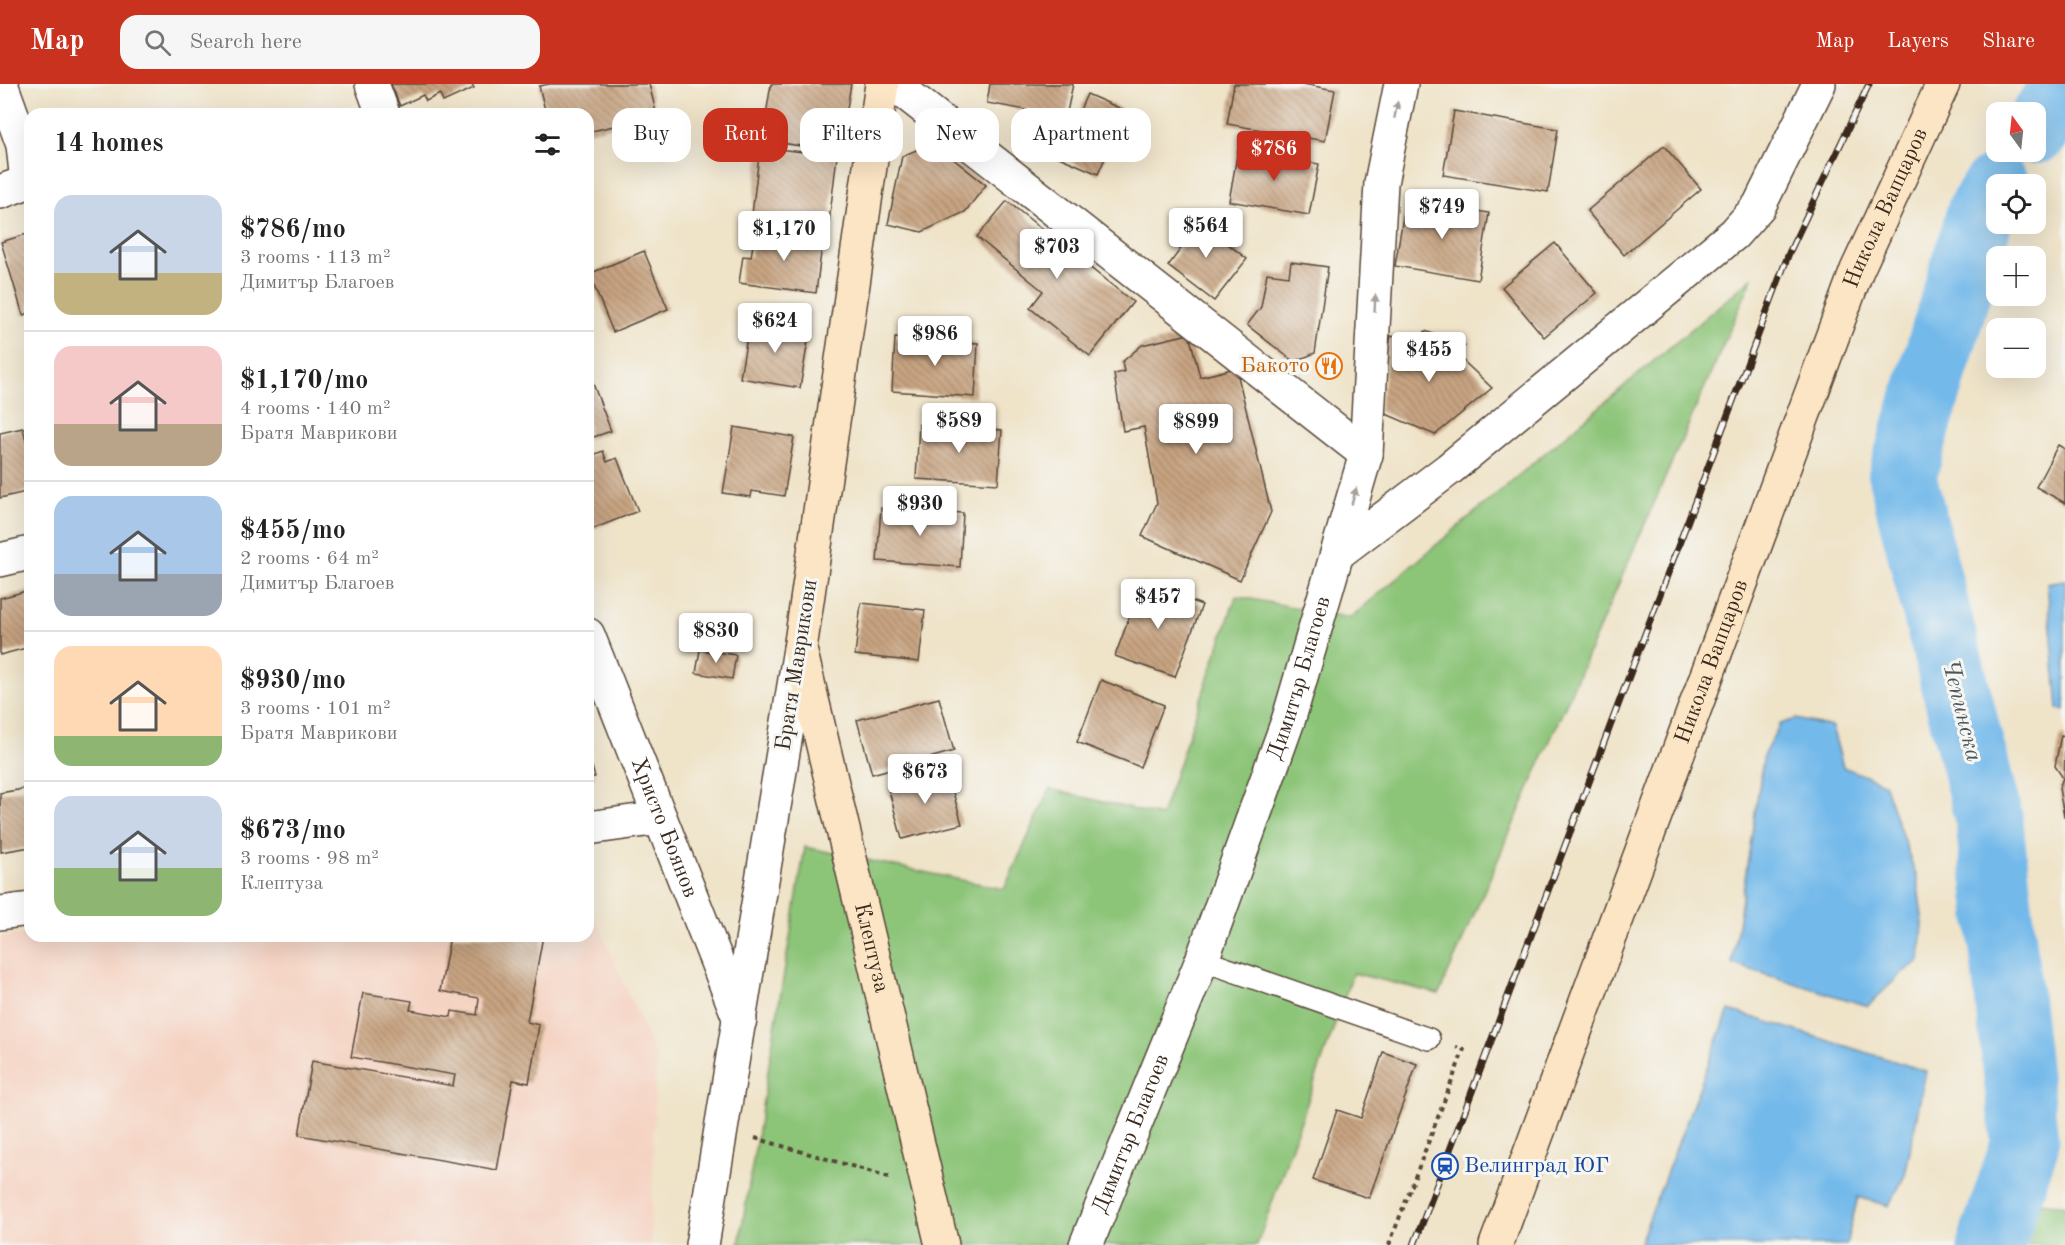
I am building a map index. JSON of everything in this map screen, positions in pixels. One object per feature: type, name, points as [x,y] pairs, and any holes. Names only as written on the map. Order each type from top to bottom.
[{"type":"street","points":[[1,84],[23,145],[24,154]]},
{"type":"street","points":[[372,84],[381,108]]},
{"type":"street","name":"Братя Маврикови","points":[[702,1245],[741,1022],[800,649],[882,84]]},
{"type":"street","points":[[894,84],[1366,454]]},
{"type":"street","name":"Димитър Благоев","points":[[1086,1245],[1202,960],[1289,718],[1366,454],[1381,183],[1401,84]]},
{"type":"street","points":[[1338,553],[1449,469],[1734,234],[1759,206],[1819,84]]},
{"type":"street","name":"Никола Вапцаров","points":[[1496,1245],[1857,270],[1943,84]]},
{"type":"street","points":[[0,192],[24,183]]},
{"type":"street","points":[[0,560],[24,555]]},
{"type":"street","name":"Христо Боянов","points":[[594,649],[741,1022]]},
{"type":"street","name":"Клептуза","points":[[800,649],[942,1245]]},
{"type":"street","points":[[594,827],[660,818]]},
{"type":"street","points":[[0,913],[24,910]]},
{"type":"lane","points":[[1202,960],[1429,1039]]},
{"type":"path","points":[[1389,1245],[1464,1049],[1429,1039]]},
{"type":"path","points":[[722,1128],[927,1188]]},
{"type":"shaded area","points":[[594,915],[656,1057],[651,1245],[0,1245],[0,937],[24,934],[24,942],[594,942]]},
{"type":"green space","points":[[1753,277],[1439,994],[1353,973],[1257,1245],[739,1245],[805,847],[1004,889],[1050,789],[1161,816],[1236,596],[1350,618]]},
{"type":"green space","points":[[2042,1202],[2065,1206],[2065,1245],[2017,1245]]},
{"type":"water","points":[[2065,580],[2065,711],[2058,709],[2047,583]]},
{"type":"water","points":[[1796,719],[1832,727],[1843,767],[1884,783],[1917,878],[1923,924],[1920,961],[1903,972],[1868,1006],[1732,964],[1764,754],[1780,724]]},
{"type":"water","points":[[1729,1010],[1926,1071],[1905,1175],[1889,1206],[1858,1197],[1846,1245],[1639,1245]]},
{"type":"building","points":[[391,84],[472,84],[474,88],[443,102],[440,94],[426,101],[423,95],[400,106]]},
{"type":"building","points":[[649,84],[655,108],[612,108],[612,126],[594,131],[594,108],[544,108],[539,86]]},
{"type":"building","points":[[771,84],[851,84],[847,108],[800,108],[800,146],[788,144],[788,108],[767,108]]},
{"type":"building","points":[[990,84],[1073,84],[1068,108],[1015,108],[987,103]]},
{"type":"building","points":[[1234,84],[1303,84],[1335,90],[1325,141],[1227,124]]},
{"type":"building","points":[[1087,94],[1119,108],[1081,108]]},
{"type":"building","points":[[1454,111],[1558,129],[1548,192],[1443,175]]},
{"type":"building","points":[[1664,146],[1701,189],[1624,255],[1587,211]]},
{"type":"building","points":[[788,150],[800,152],[800,162],[836,162],[828,231],[751,223],[758,162],[788,162]]},
{"type":"building","points":[[1238,150],[1319,164],[1309,215],[1229,201]]},
{"type":"building","points":[[915,151],[915,162],[957,162],[986,185],[965,212],[922,232],[888,224],[903,156]]},
{"type":"building","points":[[1070,162],[1103,162],[1098,174]]},
{"type":"building","points":[[1406,199],[1489,213],[1478,280],[1395,266]]},
{"type":"building","points":[[1007,201],[1133,302],[1090,356],[1030,308],[1043,291],[977,237]]},
{"type":"building","points":[[1192,216],[1247,259],[1214,301],[1168,266],[1185,243],[1176,237]]},
{"type":"building","points":[[771,230],[823,237],[816,293],[739,283],[743,256],[751,257],[754,238],[770,241]]},
{"type":"building","points":[[24,235],[24,315],[23,315],[1,242]]},
{"type":"building","points":[[1555,243],[1597,293],[1544,337],[1502,287]]},
{"type":"building","points":[[644,251],[668,309],[613,332],[594,286],[594,272]]},
{"type":"building","points":[[1291,262],[1328,267],[1315,353],[1294,362],[1247,325],[1261,307],[1267,273],[1289,276]]},
{"type":"building","points":[[750,319],[810,329],[800,388],[740,378]]},
{"type":"building","points":[[1425,331],[1465,346],[1456,354],[1492,388],[1435,435],[1379,411],[1391,336],[1421,343]]},
{"type":"building","points":[[1189,334],[1200,377],[1236,368],[1271,512],[1240,580],[1142,536],[1157,503],[1144,427],[1123,431],[1114,374],[1124,372],[1122,362],[1142,345]]},
{"type":"building","points":[[895,338],[978,343],[975,397],[892,391]]},
{"type":"building","points":[[594,386],[611,431],[594,437]]},
{"type":"building","points":[[919,424],[1002,430],[998,484],[916,479]]},
{"type":"building","points":[[734,427],[794,437],[784,496],[752,491],[751,497],[723,493]]},
{"type":"building","points":[[23,428],[24,432],[24,492],[0,498],[0,433]]},
{"type":"building","points":[[2058,445],[2065,449],[2065,503],[2036,487]]},
{"type":"building","points":[[603,451],[607,462],[617,458],[638,511],[594,529],[594,455]]},
{"type":"building","points":[[881,508],[963,513],[960,567],[877,561]]},
{"type":"building","points":[[1142,583],[1202,605],[1175,677],[1115,656]]},
{"type":"building","points":[[24,592],[24,649],[0,655],[0,598]]},
{"type":"building","points":[[861,603],[925,610],[919,662],[855,655]]},
{"type":"building","points":[[700,650],[736,655],[732,679],[696,673]]},
{"type":"building","points":[[1101,680],[1164,705],[1140,767],[1077,742]]},
{"type":"building","points":[[939,698],[954,751],[872,774],[857,720]]},
{"type":"building","points":[[2061,735],[2065,736],[2064,817],[2059,788],[2063,778],[2055,766]]},
{"type":"building","points":[[947,771],[962,824],[902,839],[888,787]]},
{"type":"building","points":[[24,789],[24,848],[1,852],[0,793]]},
{"type":"building","points":[[449,942],[542,942],[527,1022],[539,1025],[529,1083],[513,1080],[497,1170],[299,1135],[312,1061],[453,1086],[455,1075],[351,1057],[363,993],[412,1001],[410,1010],[451,1017],[452,1011],[477,1015],[479,998],[440,991]]},
{"type":"building","points":[[1383,1052],[1417,1064],[1369,1198],[1313,1180],[1337,1110],[1361,1118]]},
{"type":"waterway","name":"Чепинска","points":[[2046,115],[2065,86]]},
{"type":"waterway","name":"Чепинска","points":[[1986,203],[1981,211],[1902,476],[1989,820],[2025,1144],[1991,1245]]},
{"type":"railway","points":[[1414,1245],[1789,253],[1869,84]]},
{"type":"place","name":"Бакото","points":[[1329,366]]},
{"type":"place","name":"Велинград ЮГ","points":[[1445,1166]]}]
